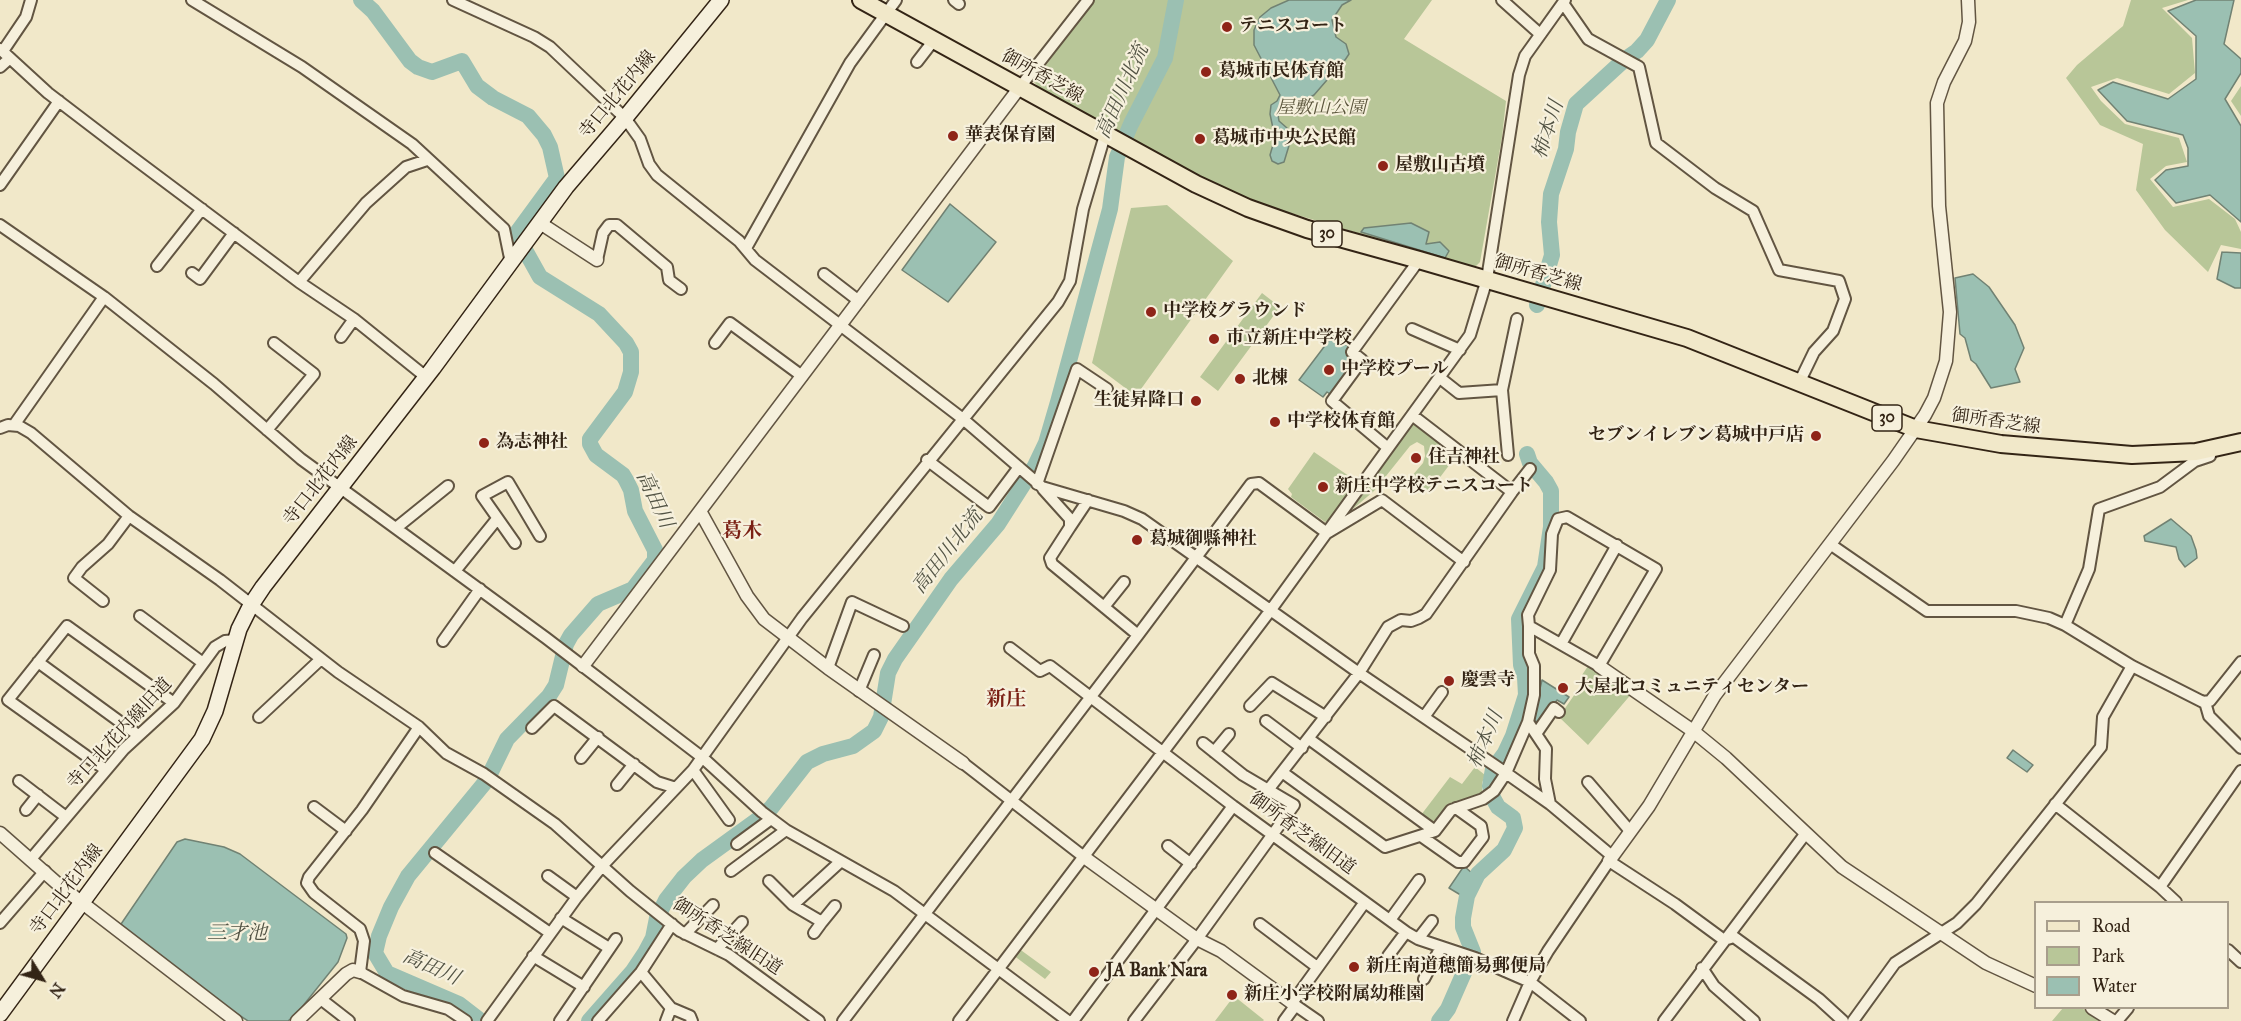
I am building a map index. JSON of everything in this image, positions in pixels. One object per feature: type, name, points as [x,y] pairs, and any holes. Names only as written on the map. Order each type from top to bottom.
[{"type":"main road","name":"寺口北花内線","points":[[4,1016],[82,902],[202,739],[215,711],[236,640],[251,605],[426,376],[566,187],[722,0]]},
{"type":"main road","name":"御所香芝線","points":[[861,0],[1196,184],[1268,216],[1306,229],[1687,338],[1916,429],[2001,444],[2192,458],[2235,443]]},
{"type":"street","points":[[0,67],[4,53],[26,16],[31,0]]},
{"type":"street","points":[[192,0],[302,67],[400,135],[504,229],[519,252]]},
{"type":"street","points":[[453,0],[534,37],[550,47],[625,118],[640,139],[652,170],[746,248],[755,260],[963,419],[1020,467],[1070,519],[1070,527]]},
{"type":"street","points":[[746,248],[850,63],[896,0]]},
{"type":"street","points":[[583,666],[1088,0]]},
{"type":"street","points":[[1502,0],[1540,34]]},
{"type":"street","points":[[1513,1021],[1530,982],[1548,951],[1667,778],[1726,679],[1916,429],[1934,398],[1941,379],[1948,345],[1950,312],[1939,206],[1936,116],[1939,92],[1965,41],[1969,22],[1968,0]]},
{"type":"street","points":[[959,1021],[1270,610],[1460,350],[1474,324],[1487,279],[1525,56],[1564,2],[1588,39],[1639,67],[1656,143],[1715,188],[1753,211],[1779,270],[1839,281],[1845,299],[1833,331],[1814,352],[1799,383]]},
{"type":"street","points":[[917,62],[934,40]]},
{"type":"street","points":[[4,53],[59,102],[426,376]]},
{"type":"street","points":[[0,185],[59,102]]},
{"type":"street","points":[[488,1020],[577,897],[603,865],[703,758],[801,618],[927,460],[1058,302],[1067,287],[1074,267],[1083,209],[1117,141]]},
{"type":"street","points":[[299,282],[366,203],[406,167],[427,160]]},
{"type":"street","points":[[157,266],[202,209]]},
{"type":"street","points":[[540,223],[597,260],[603,233],[609,225],[617,225],[667,267],[669,280],[681,289]]},
{"type":"street","points":[[0,225],[104,297],[340,488],[480,589],[703,758],[786,830],[894,891],[1068,1021]]},
{"type":"street","points":[[192,273],[200,279],[234,233]]},
{"type":"street","points":[[1388,448],[1332,401],[1362,360],[1352,352],[1419,260]]},
{"type":"street","points":[[824,274],[859,301]]},
{"type":"street","points":[[4,426],[104,297]]},
{"type":"street","points":[[1508,455],[1502,390],[1517,319]]},
{"type":"street","points":[[341,337],[354,320]]},
{"type":"street","points":[[715,343],[730,323],[802,376]]},
{"type":"street","points":[[1412,329],[1460,350]]},
{"type":"street","points":[[267,430],[314,374],[274,344]]},
{"type":"street","points":[[1037,484],[1077,369],[1107,389]]},
{"type":"street","points":[[1440,378],[1459,393],[1502,390]]},
{"type":"street","points":[[1412,415],[1512,492]]},
{"type":"street","name":"御所香芝線旧道","points":[[4,426],[20,426],[31,433],[129,516],[220,580],[321,659],[419,727],[446,753],[484,774],[555,824],[672,924],[686,934],[741,963],[819,1021]]},
{"type":"street","points":[[2065,625],[2089,569],[2099,509],[2160,488],[2192,458]]},
{"type":"street","points":[[927,460],[989,507],[1020,467]]},
{"type":"street","points":[[1268,790],[1359,673],[1388,627],[1401,620],[1411,621],[1426,614],[1530,469]]},
{"type":"street","points":[[515,543],[482,496],[508,482],[540,536]]},
{"type":"street","points":[[843,1021],[926,915],[1251,484],[1259,483],[1327,533]]},
{"type":"street","points":[[1037,484],[1124,511],[1142,519],[1359,673],[1550,804],[1611,859],[1724,940]]},
{"type":"street","points":[[396,528],[448,486]]},
{"type":"street","points":[[1088,500],[1050,558],[1052,564],[1138,635]]},
{"type":"street","points":[[1327,533],[1382,500],[1464,562]]},
{"type":"street","points":[[700,511],[756,609],[774,628],[878,705],[963,763],[1156,910],[1197,939],[1221,951],[1317,1021]]},
{"type":"street","points":[[103,602],[74,578],[82,567],[108,544],[129,516]]},
{"type":"street","points":[[1282,772],[1385,848],[1436,831],[1451,810],[1483,799],[1494,791],[1500,769],[1528,722],[1535,680],[1534,666],[1529,654],[1528,615],[1550,570],[1552,534],[1558,519],[1567,517],[1656,568],[1599,666]]},
{"type":"street","points":[[454,571],[497,519]]},
{"type":"street","points":[[1830,544],[1928,611],[2016,611],[2049,618],[2197,700],[2210,701],[2241,662]]},
{"type":"street","points":[[1561,644],[1617,545]]},
{"type":"street","points":[[1104,608],[1124,582]]},
{"type":"street","points":[[443,640],[480,589]]},
{"type":"street","points":[[828,668],[852,602],[903,626]]},
{"type":"street","points":[[140,616],[203,663]]},
{"type":"street","points":[[106,770],[8,699],[67,626],[174,703]]},
{"type":"street","points":[[1529,626],[1599,666],[1693,731],[1726,758],[1842,867],[1986,963],[2034,985]]},
{"type":"street","name":"寺口北花内線旧道","points":[[31,859],[138,735],[174,703],[219,643],[236,640]]},
{"type":"street","points":[[1010,648],[1040,671],[1050,666],[1233,806]]},
{"type":"street","points":[[859,691],[874,655]]},
{"type":"street","points":[[259,717],[321,659]]},
{"type":"street","points":[[38,662],[138,735]]},
{"type":"street","points":[[1853,1021],[1895,963],[1957,924],[1976,904],[2101,747],[2103,717],[2132,666]]},
{"type":"street","points":[[1250,706],[1272,683],[1326,717]]},
{"type":"street","points":[[1424,717],[1442,692]]},
{"type":"street","points":[[2205,702],[2209,716],[2241,748]]},
{"type":"street","points":[[532,728],[554,706],[657,782],[676,788]]},
{"type":"street","points":[[1536,734],[1554,708],[1559,712]]},
{"type":"street","points":[[1266,721],[1306,743],[1436,831]]},
{"type":"street","points":[[1528,722],[1546,749],[1545,779],[1550,804]]},
{"type":"street","points":[[360,972],[364,941],[360,929],[314,893],[307,883],[309,877],[346,831],[419,727]]},
{"type":"street","points":[[1214,752],[1229,734]]},
{"type":"street","points":[[581,758],[598,737]]},
{"type":"street","points":[[1134,1021],[1197,939],[1294,805],[1243,775],[1203,743]]},
{"type":"street","points":[[617,785],[634,764]]},
{"type":"street","points":[[693,770],[729,820]]},
{"type":"street","points":[[2160,887],[2241,771]]},
{"type":"street","points":[[19,781],[66,817]]},
{"type":"street","points":[[1588,782],[1630,831]]},
{"type":"street","points":[[26,810],[38,795]]},
{"type":"street","points":[[2055,804],[2160,887],[2174,901]]},
{"type":"street","name":"御所香芝線旧道","points":[[1072,1021],[1233,806],[1406,932],[1418,939],[1471,956],[1530,982],[1580,1021]]},
{"type":"street","points":[[314,807],[346,831]]},
{"type":"street","points":[[1421,836],[1458,862],[1464,862],[1483,837],[1481,826],[1456,808]]},
{"type":"street","points":[[737,844],[767,815]]},
{"type":"street","points":[[731,871],[786,830]]},
{"type":"street","points":[[0,833],[82,902],[236,1021]]},
{"type":"street","points":[[1664,1021],[1806,833]]},
{"type":"street","points":[[1168,846],[1191,864]]},
{"type":"street","points":[[435,853],[550,933]]},
{"type":"street","points":[[793,906],[840,862]]},
{"type":"street","points":[[0,922],[45,871]]},
{"type":"street","points":[[548,876],[577,897]]},
{"type":"street","points":[[1390,920],[1419,880]]},
{"type":"street","points":[[770,881],[793,906],[822,922]]},
{"type":"street","points":[[1284,1021],[1317,967],[1365,902]]},
{"type":"street","points":[[686,934],[713,905]]},
{"type":"street","points":[[814,933],[836,906]]},
{"type":"street","points":[[561,918],[609,948]]},
{"type":"street","points":[[1418,939],[1432,921]]},
{"type":"street","points":[[717,949],[742,922]]},
{"type":"street","points":[[598,1021],[641,972],[672,924]]},
{"type":"street","points":[[1260,924],[1317,967]]},
{"type":"street","points":[[1388,956],[1406,932]]},
{"type":"street","points":[[1724,940],[1734,937],[1819,999],[1843,1021]]},
{"type":"street","points":[[560,1021],[616,939]]},
{"type":"street","points":[[1424,979],[1441,947]]},
{"type":"street","points":[[2229,951],[2241,962]]},
{"type":"street","points":[[533,956],[584,987]]},
{"type":"street","points":[[1702,968],[1714,986],[1754,1021]]},
{"type":"street","points":[[297,1021],[353,970],[403,996],[448,1009],[466,1021]]},
{"type":"street","points":[[641,972],[670,1008],[690,1016],[692,1021]]},
{"type":"street","points":[[322,1000],[349,1021]]},
{"type":"street","points":[[666,1021],[670,1008]]},
{"type":"street","points":[[2094,1009],[2115,1021],[2127,1009]]},
{"type":"green space","name":"屋敷山公園","points":[[1093,0],[1432,0],[1404,39],[1506,101],[1480,262],[1475,267],[1448,260],[1254,202],[1188,170],[1042,91],[1034,82]]},
{"type":"green space","points":[[2131,0],[2188,0],[2162,8],[2192,38],[2195,73],[2169,94],[2117,78],[2091,87],[2101,101],[2125,124],[2179,138],[2187,162],[2166,166],[2150,179],[2173,207],[2209,199],[2235,219],[2241,232],[2241,249],[2221,245],[2208,272],[2165,230],[2136,190],[2143,144],[2100,125],[2066,78],[2077,65],[2123,26]]},
{"type":"green space","points":[[2241,86],[2241,116],[2231,101]]},
{"type":"green space","name":"中学校グラウンド","points":[[1167,205],[1233,261],[1136,396],[1092,363],[1131,208]]},
{"type":"green space","points":[[1262,293],[1280,307],[1218,391],[1200,377]]},
{"type":"green space","points":[[1416,413],[1462,448],[1429,492],[1411,477],[1423,463],[1424,446],[1417,442],[1410,446],[1374,491],[1347,514]]},
{"type":"green space","name":"新庄中学校テニスコート","points":[[1314,452],[1359,483],[1332,520],[1325,522],[1291,497],[1292,494],[1288,489]]},
{"type":"green space","points":[[1590,663],[1633,692],[1588,745],[1559,717],[1586,678],[1582,675]]},
{"type":"green space","points":[[1475,767],[1485,775],[1482,794],[1447,806],[1437,820],[1428,822],[1421,815],[1450,777],[1462,784]]},
{"type":"green space","points":[[1018,948],[1051,972],[1045,979],[1013,955]]},
{"type":"green space","points":[[1234,996],[1264,1020],[1215,1021]]},
{"type":"green space","points":[[2062,1009],[2083,1009],[2107,1021],[2052,1021]]},
{"type":"water","points":[[1289,0],[1351,0],[1342,5],[1332,20],[1336,37],[1346,44],[1349,54],[1345,60],[1333,66],[1327,73],[1327,80],[1314,95],[1299,104],[1291,103],[1283,106],[1278,115],[1279,121],[1287,128],[1291,139],[1284,162],[1278,164],[1272,161],[1270,155],[1275,138],[1270,114],[1271,105],[1280,95],[1254,45],[1254,30],[1260,17],[1271,8]]},
{"type":"water","points":[[2196,0],[2234,0],[2224,44],[2241,59],[2241,73],[2225,99],[2241,126],[2241,222],[2210,195],[2176,203],[2155,180],[2166,170],[2188,166],[2188,148],[2183,135],[2127,121],[2098,90],[2113,82],[2168,99],[2196,79],[2196,36],[2168,11]]},
{"type":"water","points":[[950,204],[996,242],[948,302],[902,270]]},
{"type":"water","points":[[1411,223],[1429,232],[1426,244],[1440,242],[1449,251],[1445,258],[1361,232],[1364,228]]},
{"type":"water","points":[[2222,252],[2241,253],[2241,288],[2235,288],[2217,279]]},
{"type":"water","points":[[1973,274],[1989,287],[2015,325],[2024,348],[2015,369],[2020,382],[1991,388],[1971,360],[1965,338],[1960,334],[1955,278]]},
{"type":"water","name":"中学校プール","points":[[1333,335],[1349,347],[1346,351],[1359,361],[1333,396],[1327,392],[1323,397],[1299,380]]},
{"type":"water","points":[[2171,519],[2191,536],[2196,550],[2197,558],[2185,567],[2179,559],[2176,547],[2145,541],[2144,536]]},
{"type":"water","points":[[1542,680],[1569,697],[1564,704],[1557,700],[1540,724],[1533,719]]},
{"type":"water","points":[[2013,750],[2033,765],[2027,772],[2007,758]]},
{"type":"water","name":"三才池","points":[[185,839],[224,847],[240,854],[346,934],[347,938],[338,962],[298,1012],[288,1021],[248,1021],[210,996],[119,927],[177,842]]},
{"type":"water","points":[[1464,866],[1473,874],[1464,897],[1449,888]]},
{"type":"waterway","name":"高田川","points":[[361,0],[373,11],[410,61],[418,67],[432,72],[462,61],[477,86],[493,98],[528,116],[544,135],[550,147],[557,178],[516,234],[540,277],[599,314],[626,343],[631,352],[631,372],[625,392],[590,439],[590,444],[596,455],[623,475],[631,490],[635,511],[655,550],[655,560],[633,589],[598,604],[571,635],[566,644],[556,685],[549,696],[507,739],[487,780],[408,876],[391,907],[379,936],[375,953],[387,973],[459,1004],[481,1021]]},
{"type":"waterway","name":"高田川北流","points":[[589,1021],[633,971],[645,953],[653,938],[657,918],[666,900],[684,877],[702,860],[771,808],[807,762],[823,754],[853,746],[874,731],[881,717],[888,673],[895,659],[951,579],[998,524],[1035,466],[1046,443],[1058,402],[1110,209],[1117,157],[1165,58],[1176,0]]},
{"type":"waterway","name":"柿本川","points":[[1537,305],[1552,255],[1549,222],[1551,194],[1566,149],[1576,104],[1647,40],[1668,0]]},
{"type":"waterway","name":"柿本川","points":[[1439,1021],[1448,1009],[1473,952],[1463,927],[1467,896],[1478,874],[1504,850],[1515,828],[1513,818],[1498,807],[1490,786],[1493,769],[1505,753],[1513,736],[1526,695],[1525,677],[1521,665],[1519,619],[1545,567],[1551,527],[1551,491],[1530,463],[1527,454]]},
{"type":"place","name":"テニスコート","points":[[1227,27]]},
{"type":"place","name":"葛城市民体育館","points":[[1206,72]]},
{"type":"place","name":"華表保育園","points":[[953,136]]},
{"type":"place","name":"葛城市中央公民館","points":[[1200,139]]},
{"type":"place","name":"屋敷山古墳","points":[[1383,166]]},
{"type":"place","name":"中学校グラウンド","points":[[1151,312]]},
{"type":"place","name":"市立新庄中学校","points":[[1214,339]]},
{"type":"place","name":"中学校プール","points":[[1329,370]]},
{"type":"place","name":"北棟","points":[[1240,379]]},
{"type":"place","name":"生徒昇降口","points":[[1196,401]]},
{"type":"place","name":"中学校体育館","points":[[1275,422]]},
{"type":"place","name":"セブンイレブン葛城中戸店","points":[[1816,436]]},
{"type":"place","name":"為志神社","points":[[484,443]]},
{"type":"place","name":"住吉神社","points":[[1416,458]]},
{"type":"place","name":"新庄中学校テニスコート","points":[[1323,487]]},
{"type":"place","name":"葛城御縣神社","points":[[1137,540]]},
{"type":"place","name":"慶雲寺","points":[[1449,681]]},
{"type":"place","name":"大屋北コミュニティセンター","points":[[1563,688]]},
{"type":"place","name":"新庄南道穂簡易郵便局","points":[[1354,967]]},
{"type":"place","name":"JA Bank Nara","points":[[1094,972]]},
{"type":"place","name":"新庄小学校附属幼稚園","points":[[1232,995]]},
{"type":"district","name":"葛木","points":[[742,532]]},
{"type":"district","name":"新庄","points":[[1006,700]]}]
